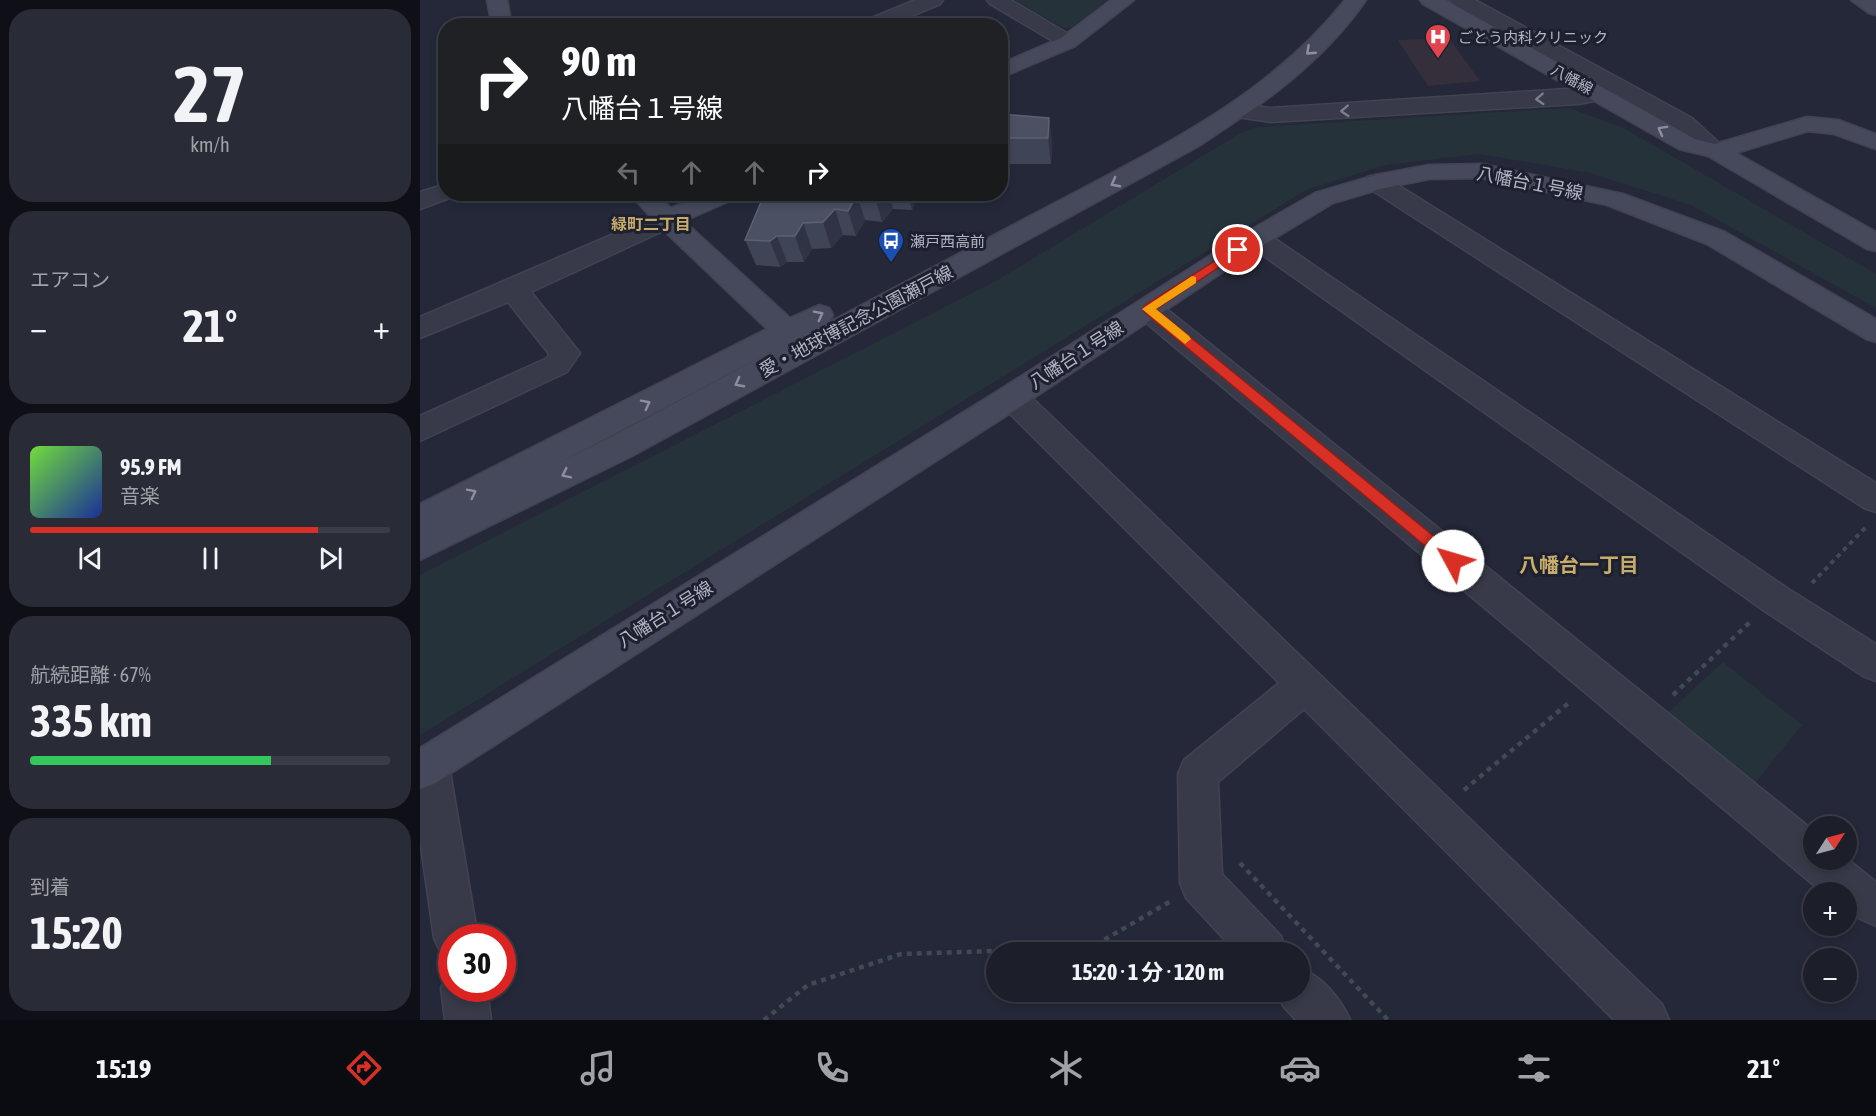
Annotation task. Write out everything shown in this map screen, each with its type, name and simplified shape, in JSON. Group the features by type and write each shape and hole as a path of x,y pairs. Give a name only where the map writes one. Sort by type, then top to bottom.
{"street":[{"path":"497,0 500,18"},
{"path":"888,18 933,0"},
{"path":"997,0 1068,42"},
{"path":"1008,68 1068,42 1124,0"},
{"path":"1347,3 1376,0"},
{"name":"八幡線","path":"1430,0 1687,144 1716,151"},
{"name":"八幡線","path":"1460,0 1684,123 1716,151 1876,243"},
{"path":"1861,0 1876,9"},
{"name":"愛・地球博記念公園瀬戸線","path":"420,520 796,340 1142,169 1238,111 1288,71 1331,31 1347,3"},
{"name":"愛・地球博記念公園瀬戸線","path":"420,546 621,447 796,340 1152,143 1222,99 1347,3"},
{"path":"1238,111 1271,115 1598,94"},
{"path":"1716,151 1807,124 1838,127 1876,142"},
{"name":"八幡台１号線","path":"424,767 1012,397 1256,238 1323,198 1376,182 1429,172 1482,171 1614,199 1716,238 1876,332"},
{"path":"1376,182 1872,512"},
{"path":"420,201 438,194"},
{"path":"649,201 796,340"},
{"path":"420,328 709,201"},
{"path":"1256,238 1781,604 1876,664"},
{"path":"420,429 557,365 565,353 513,289"},
{"path":"1148,309 1803,849"},
{"path":"1012,397 1646,1020"},
{"path":"1256,942 1201,883 1198,774 1305,685"},
{"path":"424,767 453,924"},
{"path":"1828,870 1862,898 1876,904"},
{"path":"466,1002 468,1020"},
{"path":"1310,1002 1327,1020"}],"path":[{"path":"1646,720 1781,604 1872,512"},
{"path":"1435,813 1597,679"},
{"path":"1238,861 1388,1020"},
{"path":"764,1020 808,985 901,954 1090,948 1201,883"}],"shaded area":[{"path":"1015,0 1108,0 1072,27 1063,28"},
{"name":"ごとう内科クリニック","path":"1449,38 1480,81 1428,86 1398,40"},
{"path":"1568,108 1622,127 1876,274 1876,308 1691,205 1590,173 1480,154 1385,165 1306,190 420,735 420,575 996,281 1239,134 1258,127"},
{"path":"1723,662 1802,725 1750,789 1663,717"}],"building":[{"path":"1008,115 1049,118 1048,138 1008,138"},
{"path":"854,201 848,211 835,209 823,222 803,223 795,236 777,236 770,241 745,240 761,202"}],"slow traffic":[{"path":"1185,339 1148,309 1192,280"}],"place":[{"name":"ごとう内科クリニック","path":"1438,60"},
{"name":"瀬戸西高前","path":"891,264"}],"district":[{"name":"緑町二丁目","path":"651,224"},
{"name":"八幡台一丁目","path":"1579,564"}],"route":[{"path":"1238,250 1148,309 1453,561"}]}
